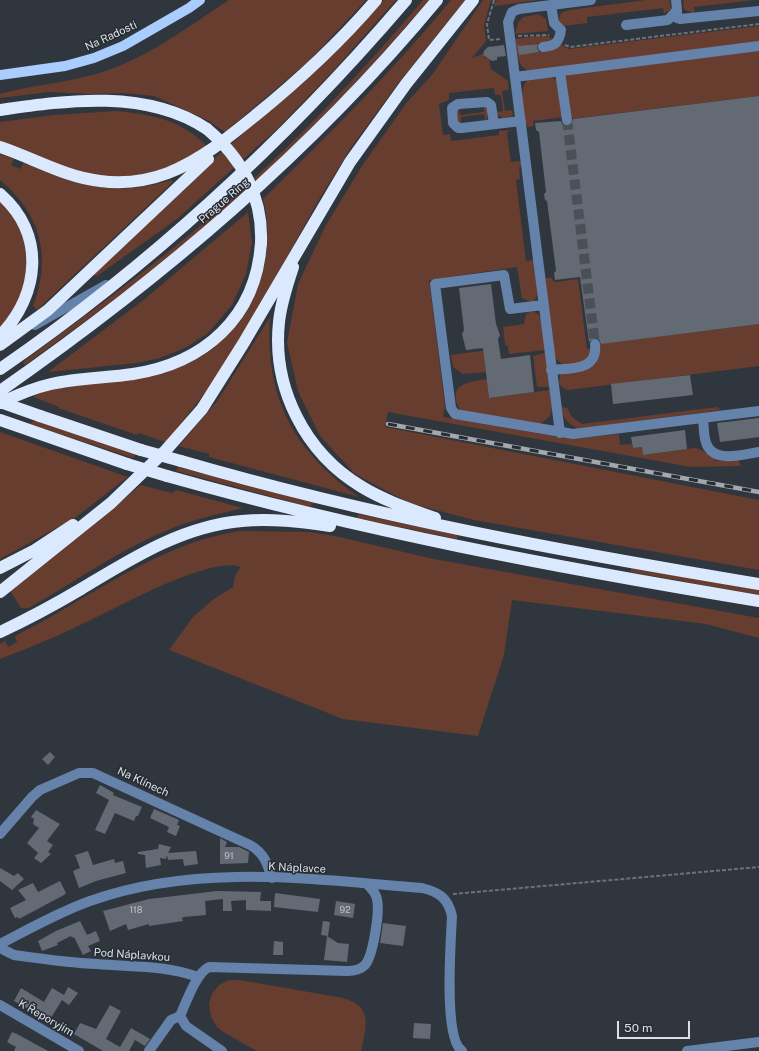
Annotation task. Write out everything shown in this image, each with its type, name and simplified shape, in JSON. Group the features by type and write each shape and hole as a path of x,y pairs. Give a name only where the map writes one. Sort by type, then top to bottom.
{"highway":[{"path":"0,345 15,336 48,310 81,281 239,129 314,65 376,0"},
{"name":"Prague Ring","path":"0,370 131,272 204,207 340,75 406,0"},
{"name":"Prague Ring","path":"0,391 112,310 230,214 342,107 378,69 437,0"},
{"path":"0,592 88,523 171,445 209,398 243,344 336,184 380,119 473,0"},
{"path":"0,110 69,103 128,102 168,109 188,118 207,129 229,149 245,172 258,208 261,243 257,271 244,304 224,332 199,351 180,361 157,368 133,374 50,384 25,391 0,402"},
{"path":"0,147 82,177 99,181 127,182 153,178 187,165 239,129"},
{"path":"0,194 15,210 23,223 28,237 33,262 30,282 24,304 16,317 0,336"},
{"path":"319,213 285,289 279,322 278,347 281,371 287,395 297,418 319,452 342,473 361,487 398,504 479,533"},
{"path":"0,402 141,450 317,498 479,533 660,568 759,584"},
{"path":"0,420 22,429 127,464 270,504 399,534 541,563 759,601"},
{"path":"0,568 59,535 134,480"},
{"path":"0,632 39,613 150,549 178,536 214,525 242,521 282,521 399,534"}],"main road":[{"name":"Na Radosti","path":"0,75 65,66 94,58 123,46 189,8 200,0"}],"street":[{"path":"560,432 508,25 510,15 518,9 591,0"},
{"path":"542,47 553,46 559,41 564,31 554,23 551,5"},
{"path":"676,5 678,18 680,19 759,11"},
{"path":"626,25 668,20 676,5"},
{"path":"515,77 759,46"},
{"path":"560,72 567,120"},
{"path":"494,124 521,121"},
{"path":"15,336 131,272"},
{"path":"543,305 510,309 504,275 435,284 452,411 459,416 573,434 759,411"},
{"path":"551,370 588,365 593,360 595,354 595,344"},
{"path":"703,418 706,443 711,451 725,456 759,452"},
{"path":"541,563 543,545"},
{"name":"Na Klínech","path":"0,834 32,797 40,790 78,773 93,773 250,845 258,850 265,858 272,878"},
{"name":"K Náplavce","path":"0,945 78,905 126,890 194,878 233,876 422,888 435,891 444,897"},
{"path":"149,1051 171,1020 180,1016 198,977 205,969 209,967 347,971 360,969 368,960 378,911 377,899 367,884"},
{"path":"444,897 449,904 452,916 451,1014 455,1042 462,1051"},
{"name":"Pod Náplavkou","path":"0,945 4,950 22,956 97,964 157,967 179,970 198,977"},
{"name":"K Řeporyjím","path":"0,1005 79,1051"},
{"path":"180,1016 186,1026 222,1051"},
{"path":"687,1051 759,1042"}],"path":[{"path":"494,0 487,24 489,40 504,38"},
{"path":"515,37 547,34 570,47 759,24"},
{"path":"444,897 454,894 492,892 759,867"}],"shaded area":[{"path":"229,0 366,0 309,61 225,132 209,121 154,96 122,93 91,94 49,92 0,98 0,94 24,88 72,80 114,68 165,42"},
{"path":"384,0 396,0 334,70 278,128 177,219 97,276 93,275 192,178 318,69"},
{"path":"423,0 429,0 338,101 274,165 207,226 172,255 25,365 23,362 114,294 203,224 270,164 364,67"},
{"path":"451,0 465,0 396,86 350,149 317,203 237,347 219,375 166,442 138,433 137,435 58,408 59,407 33,397 46,389 55,386 129,378 173,369 187,364 212,349 227,334 240,316 255,293 260,280 264,267 267,239 266,212 263,199 383,77 429,27"},
{"path":"483,0 491,0 484,25 486,41 472,58 483,54 485,58 489,58 491,69 508,81 509,90 502,91 505,111 512,110 513,116 503,118 498,115 496,112 503,111 501,95 495,95 494,88 449,93 449,100 439,104 443,135 450,134 451,141 499,135 499,131 514,130 507,132 511,162 521,161 522,166 519,167 520,179 516,180 526,261 534,260 538,289 535,299 531,302 522,298 517,267 429,280 445,406 443,417 571,439 619,434 620,445 632,444 633,448 642,447 643,455 695,448 702,450 717,461 739,459 740,466 691,467 388,412 385,427 759,500 759,570 474,520 409,503 355,474 320,436 298,391 287,343 298,284 326,225 362,166 407,102 432,75"},
{"path":"497,0 539,0 495,6 494,4"},
{"path":"646,0 668,0 670,2 671,9 664,14 663,8 587,17 587,23 564,26 558,21 561,13 569,10"},
{"path":"684,0 754,0 694,7 695,14 685,10 683,6"},
{"path":"539,14 546,19 548,31 515,34 518,23 523,17"},
{"path":"759,26 759,43 529,71 519,62 515,39 547,35 555,41 528,45 529,53 541,52 560,44 569,49"},
{"path":"759,49 759,96 570,119 565,79 568,74"},
{"path":"550,76 558,81 564,117 533,121 534,126 527,127 522,102 525,83 529,79"},
{"path":"484,105 487,106 487,120 485,121 484,114 461,117 461,124 458,123 456,111 459,108 460,115 484,112"},
{"path":"117,111 142,114 176,124 197,137 207,146 170,166 134,176 116,177 78,171 0,141 0,122 54,115"},
{"path":"0,154 14,159 11,165 20,169 24,163 79,183 96,186 131,188 171,180 173,182 37,310 33,306 39,288 42,270 42,254 39,237 25,207 14,193 0,180"},
{"path":"0,199 10,210 25,238 28,269 22,298 0,328"},
{"path":"248,212 252,243 246,274 232,305 208,333 187,347 160,358 137,363 48,372 146,298"},
{"path":"545,278 552,278 553,281 556,282 578,279 587,349 593,348 585,363 563,365 555,358"},
{"path":"532,311 540,317 542,322 545,350 509,354 508,346 505,345 503,327 524,324 526,314"},
{"path":"270,317 270,346 273,373 279,397 288,420 301,441 317,460 336,479 359,497 209,457 209,454 179,446 218,400"},
{"path":"759,324 759,366 568,390 559,384 560,374 586,369 595,364 598,357 598,344"},
{"path":"488,350 484,358 486,372 463,374 453,367 451,355"},
{"path":"545,353 550,387 537,387 533,356"},
{"path":"487,379 489,398 550,390 552,408 550,416 540,424 460,410 456,401 457,390 466,383"},
{"path":"562,407 567,408 572,417 582,424 717,407 721,410 578,429 567,420 563,414"},
{"path":"35,420 136,454 133,458 29,424"},
{"path":"0,432 128,477 76,517 0,559"},
{"path":"178,467 314,503 310,507 176,471"},
{"path":"141,485 172,493 176,490 243,508 190,522 154,536 117,555 29,608 21,608 10,591"},
{"path":"358,514 458,535 457,539 357,518"},
{"path":"239,531 309,532 335,536 434,559 759,618 759,638 706,624 512,600 504,655 478,736 343,719 169,650 193,617 214,599 233,587 235,576 241,567 226,565 207,569 184,577 134,598 57,636 0,659 0,644 5,641 8,647 17,642 15,636 124,574 179,548 209,538"},
{"path":"631,568 759,590 759,595 630,572"},
{"path":"229,980 240,980 343,998 353,1002 360,1006 366,1019 365,1034 361,1051 257,1051 223,1032 217,1027 211,1017 209,1003 212,994 219,985"}],"building":[{"path":"517,43 519,46 538,44 537,48 539,52 519,55"},
{"path":"504,45 506,56 497,57 497,60 492,61 483,55 484,51 488,47"},
{"path":"759,96 759,324 601,344 599,339 595,338 589,342 580,277 555,280 554,273 556,271 547,201 545,200 544,194 546,192 539,132 536,130 535,123 561,121 562,124 568,126 571,125 573,119"},
{"path":"491,284 496,324 500,335 498,339 501,359 530,355 534,392 489,398 483,348 466,350 462,334 464,330 459,288"},
{"path":"690,375 693,395 613,404 611,384"},
{"path":"759,418 759,437 720,442 717,423"},
{"path":"685,430 687,449 643,455 642,447 633,448 631,437"},
{"path":"50,752 55,757 48,765 42,759"},
{"path":"100,785 114,793 113,795 142,807 134,821 115,813 105,834 95,830 109,800 96,793"},
{"path":"154,809 179,820 177,825 180,826 176,836 167,832 169,827 150,818"},
{"path":"36,810 60,824 47,841 53,845 48,852 51,854 41,863 34,858 38,853 27,843 39,828 33,824 34,819 31,817"},
{"path":"220,838 227,842 225,847 239,847 249,852 248,863 220,864"},
{"path":"159,844 171,847 168,853 196,851 198,864 184,866 183,859 168,860 167,855 166,859 160,858 161,865 146,868 145,855 138,854 138,852 158,849"},
{"path":"88,851 93,865 114,859 115,863 123,861 126,873 96,881 79,888 73,871 80,868 75,855"},
{"path":"0,868 14,876 18,873 24,879 12,890 0,881"},
{"path":"60,881 66,893 64,895 19,919 18,917 15,918 10,908 26,900 18,890 33,883 38,892"},
{"path":"217,891 261,892 260,901 271,901 271,911 246,910 246,900 231,901 232,911 223,911 223,899 205,901 206,915 184,917 182,918 183,921 149,926 149,924 128,930 126,924 110,931 103,911 149,899"},
{"path":"275,893 320,899 318,912 274,907"},
{"path":"336,901 355,904 353,918 334,915"},
{"path":"80,921 87,935 96,931 100,941 88,946 91,951 83,955 74,937 72,938 71,936 57,943 58,945 42,951 38,941 56,931"},
{"path":"323,921 330,922 328,936 321,935"},
{"path":"383,923 406,926 403,946 380,943"},
{"path":"327,936 338,943 349,944 347,962 324,960"},
{"path":"274,941 283,942 283,955 273,955"},
{"path":"68,987 78,993 69,1005 62,1000 49,1021 14,1001 21,988 44,1002 52,988 64,995"},
{"path":"110,1005 121,1011 106,1039 120,1047 131,1028 150,1039 145,1046 135,1040 129,1051 103,1051 74,1034 80,1023 96,1029"},
{"path":"414,1023 431,1024 430,1039 413,1038"},
{"path":"12,1032 48,1051 14,1051 16,1047 7,1042"}],"tunnel":[{"path":"567,120 595,344"}],"railway":[{"path":"388,424 759,492"}]}
